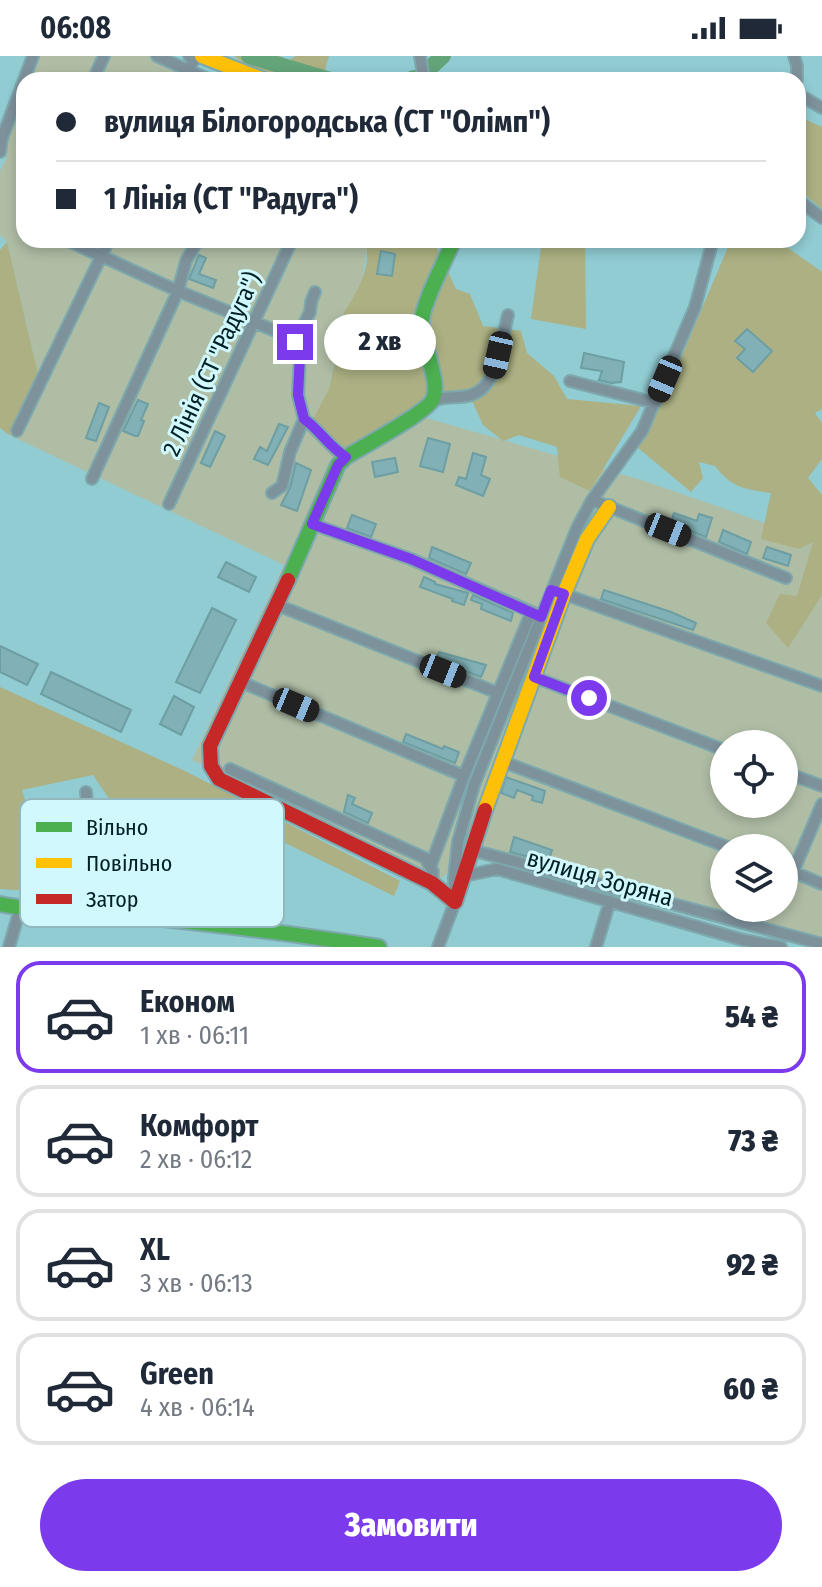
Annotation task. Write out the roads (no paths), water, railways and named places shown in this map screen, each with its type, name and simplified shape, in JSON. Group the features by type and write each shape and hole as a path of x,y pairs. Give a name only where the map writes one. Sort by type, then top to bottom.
{"street":[{"path":"157,56 181,72"},
{"path":"187,72 194,60 189,56"},
{"path":"202,56 243,72"},
{"path":"0,152 16,101"},
{"path":"83,248 295,342 300,354 298,395 304,419 290,452 282,486 272,493"},
{"path":"17,431 106,248"},
{"path":"92,479 178,291 186,261 193,248"},
{"name":"2 Лінія (СТ \"Радуга\")","path":"169,504 288,248"},
{"path":"433,401 435,387 423,341 422,317 451,248"},
{"path":"459,876 472,850 501,761 534,677 577,528 592,500 642,431 695,307 711,248"},
{"path":"295,342 310,312 315,292"},
{"path":"256,799 223,783 214,775 209,761 210,746 277,605 338,465 433,401 444,396 473,394 487,387 508,315"},
{"path":"570,381 655,403"},
{"path":"304,419 346,457"},
{"path":"592,500 786,578"},
{"path":"432,883 431,865 498,693 536,615 558,592 587,539 609,507"},
{"path":"312,524 411,559 536,615"},
{"path":"558,592 822,686"},
{"path":"277,605 498,693"},
{"path":"438,947 455,902 459,876 458,842 474,785 536,615"},
{"path":"534,677 710,745"},
{"path":"241,682 464,776"},
{"path":"501,761 710,840"},
{"path":"230,769 425,858 431,865"},
{"path":"798,777 822,786"},
{"path":"86,792 87,799"},
{"path":"798,851 822,804"},
{"path":"284,812 432,883 455,902"},
{"path":"472,850 820,940"},
{"name":"вулиця Зоряна","path":"459,876 497,869 743,940 781,947"},
{"path":"798,874 822,884"},
{"path":"596,947 610,901"},
{"path":"0,904 20,909 9,947"},
{"path":"238,927 313,935 379,947"},
{"path":"443,932 449,947"}],"waterway":[{"path":"249,56 303,72"},
{"path":"429,69 443,56"}]}
